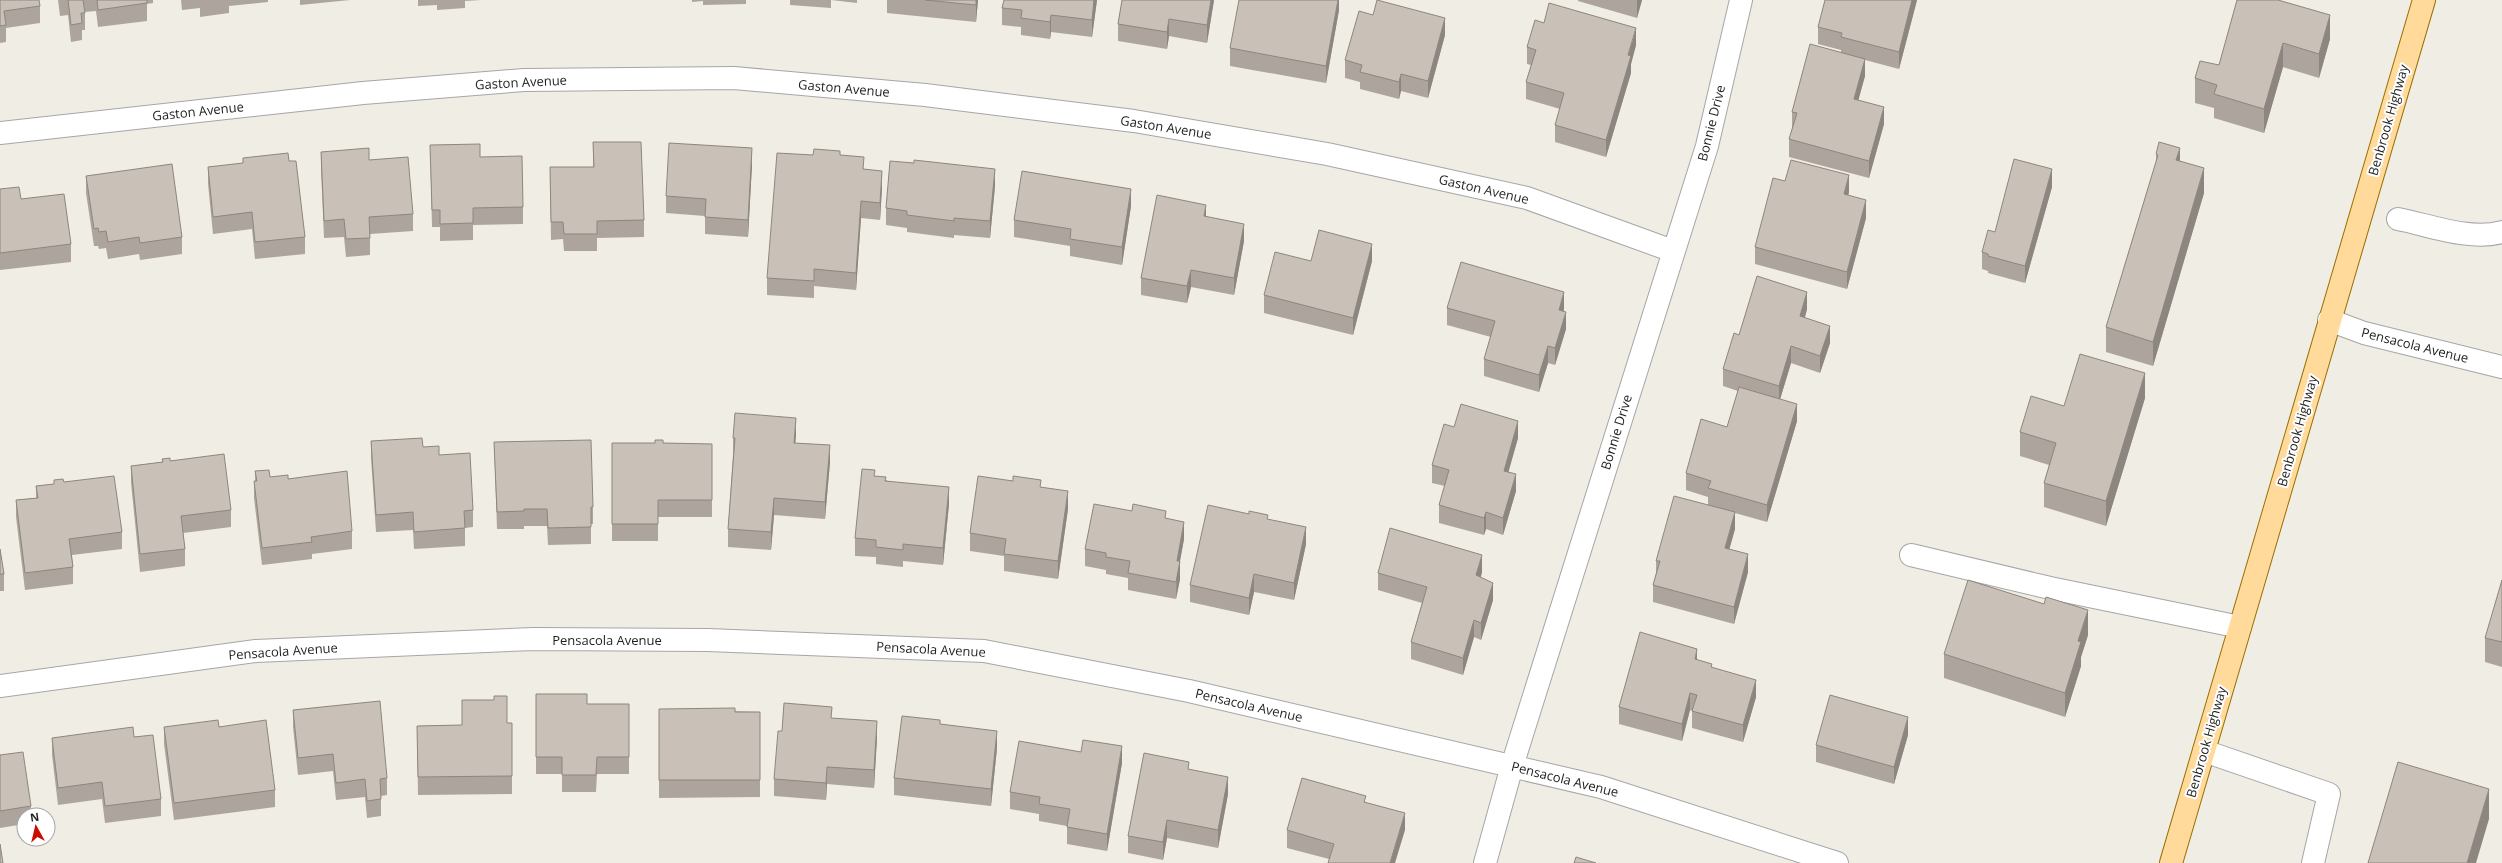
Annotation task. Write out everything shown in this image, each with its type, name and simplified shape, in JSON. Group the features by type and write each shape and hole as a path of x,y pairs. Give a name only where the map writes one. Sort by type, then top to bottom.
{"main road":[{"name":"Benbrook Highway","path":"2171,863 2424,0"}],"street":[{"name":"Bonnie Drive","path":"1485,863 1512,766 1707,146 1742,0"},
{"name":"Gaston Avenue","path":"0,133 363,93 524,80 734,78 925,95 1134,121 1327,154 1527,198 1673,251"},
{"path":"2398,219 2484,235 2502,232"},
{"name":"Pensacola Avenue","path":"2329,320 2364,333 2502,367"},
{"path":"1911,555 2050,588 2240,627"},
{"name":"Pensacola Avenue","path":"0,686 256,651 533,639 708,640 984,651 1189,691 1601,787 1838,863"},
{"path":"2204,751 2329,794 2313,863"}],"building":[{"path":"0,0 39,0 40,6 4,11 6,25 0,26"},
{"path":"68,0 83,0 85,13 81,13 82,23 71,25"},
{"path":"97,0 147,0 147,3 98,10"},
{"path":"925,0 976,0 976,5"},
{"path":"1004,0 1094,0 1092,20 1051,15 1050,22 1021,18 1022,10 1002,8"},
{"path":"1122,0 1211,0 1207,25 1169,19 1167,32 1118,24"},
{"path":"1239,0 1338,0 1326,66 1230,48"},
{"path":"1377,0 1445,18 1428,81 1401,74 1399,82 1360,72 1362,65 1345,60 1359,11 1373,15"},
{"path":"1825,0 1912,0 1899,52 1841,37 1842,33 1818,27"},
{"path":"2237,0 2278,0 2330,15 2319,54 2283,43 2264,109 2214,94 2217,85 2195,78 2200,61 2219,65"},
{"path":"1549,3 1636,28 1628,55 1631,56 1606,140 1555,125 1564,93 1526,82 1536,50 1527,47 1535,20 1544,23"},
{"path":"1810,44 1865,59 1854,99 1884,107 1869,161 1789,139 1797,113 1792,112"},
{"path":"593,142 641,142 644,220 597,221 597,234 564,234 563,222 551,222 550,167 594,167"},
{"path":"2159,142 2180,148 2176,160 2204,168 2153,342 2106,327 2158,155 2156,154"},
{"path":"669,143 752,148 748,220 705,217 706,199 666,196"},
{"path":"480,144 480,157 522,156 523,207 473,208 473,223 440,224 440,210 432,210 430,145"},
{"path":"369,148 369,160 408,157 413,214 369,217 370,238 346,239 344,219 324,221 321,152"},
{"path":"814,149 840,151 840,155 864,157 863,169 882,171 880,203 861,201 856,273 814,269 814,281 767,278 777,153 813,155"},
{"path":"288,153 289,161 296,161 305,237 255,242 252,212 213,217 208,167 243,163 243,158"},
{"path":"2014,159 2052,169 2025,266 1988,256 1988,254 1982,252 1988,230 1995,232"},
{"path":"914,160 995,169 990,221 954,218 954,221 907,215 907,211 886,208 890,161 914,163"},
{"path":"1791,160 1849,175 1844,194 1866,200 1847,272 1755,247 1773,178 1785,181"},
{"path":"172,164 182,237 140,243 139,237 108,242 106,231 99,232 98,228 94,229 86,176"},
{"path":"1022,171 1131,189 1122,247 1070,239 1071,229 1014,220"},
{"path":"19,187 21,199 64,194 71,244 0,253 0,189"},
{"path":"1157,195 1206,205 1204,216 1244,224 1234,278 1191,270 1187,286 1141,278"},
{"path":"1319,230 1372,244 1353,318 1264,295 1275,252 1311,261"},
{"path":"1461,262 1564,292 1559,310 1566,312 1555,348 1548,346 1539,375 1484,359 1495,321 1447,308"},
{"path":"1757,276 1807,292 1800,316 1830,326 1820,356 1791,346 1779,386 1723,369 1734,333 1739,335"},
{"path":"2080,354 2145,373 2106,501 2044,483 2056,443 2020,432 2031,396 2064,406"},
{"path":"1739,387 1797,404 1767,505 1708,488 1711,481 1686,473 1701,419 1727,427"},
{"path":"1461,404 1518,421 1504,471 1516,474 1503,518 1486,512 1484,518 1439,505 1449,470 1432,465 1444,424 1454,427"},
{"path":"735,413 796,418 794,443 830,445 825,502 774,498 771,532 728,529 735,438 733,438"},
{"path":"422,438 423,447 439,446 439,455 470,453 473,510 464,511 465,528 414,532 413,512 376,515 371,441"},
{"path":"591,440 593,507 591,507 591,527 548,528 547,509 524,509 524,511 497,512 494,442"},
{"path":"655,440 663,440 663,443 712,444 712,500 658,500 658,524 612,524 612,443 655,443"},
{"path":"224,454 231,510 181,516 185,549 140,554 131,466 163,462 162,459 170,458 170,461"},
{"path":"862,469 875,470 874,476 886,477 885,481 949,487 943,548 903,544 903,550 876,547 876,540 855,538"},
{"path":"269,470 270,477 288,475 288,479 347,471 352,531 311,537 312,542 262,548 254,481 257,481 255,471"},
{"path":"114,476 122,532 69,539 73,567 25,573 16,500 38,498 36,486 54,484 54,480 63,479 64,482"},
{"path":"978,476 1013,481 1013,476 1041,480 1040,487 1068,491 1058,561 1004,554 1006,539 970,533"},
{"path":"1674,496 1735,512 1725,548 1748,554 1734,607 1653,585 1660,561 1656,561"},
{"path":"1094,504 1132,511 1133,504 1166,511 1165,518 1184,522 1177,561 1180,561 1176,582 1128,573 1130,561 1106,557 1106,553 1085,549"},
{"path":"1208,505 1249,514 1249,511 1268,515 1267,519 1306,527 1294,583 1254,574 1249,598 1190,585"},
{"path":"1390,528 1482,555 1476,575 1493,583 1481,623 1474,620 1463,658 1411,642 1427,587 1378,573"},
{"path":"0,549 4,574 0,574"},
{"path":"1968,580 2044,604 2046,597 2088,610 2078,641 2081,642 2065,693 1944,654"},
{"path":"2502,580 2502,642 2485,638"},
{"path":"1640,632 1697,649 1695,659 1712,664 1711,667 1756,680 1743,725 1692,711 1697,695 1690,693 1682,724 1619,707"},
{"path":"536,694 587,694 587,704 629,704 629,757 597,757 596,775 562,775 562,757 536,757"},
{"path":"1830,695 1908,717 1894,767 1816,745"},
{"path":"494,696 507,696 507,723 512,723 512,776 418,777 417,726 462,725 462,700 494,700"},
{"path":"380,701 387,778 380,779 381,799 367,801 365,779 336,783 333,754 298,758 293,710"},
{"path":"784,703 832,707 831,718 877,721 874,770 827,767 826,783 774,779 778,731 782,731"},
{"path":"735,708 735,712 760,712 760,780 659,780 659,709"},
{"path":"902,716 940,720 940,724 997,731 991,789 894,778"},
{"path":"218,720 219,727 266,720 275,790 174,803 164,727"},
{"path":"133,727 134,737 153,735 161,799 105,806 102,782 58,788 52,738"},
{"path":"1083,740 1122,746 1107,834 1067,827 1070,809 1039,804 1040,797 1010,792 1019,741 1081,752"},
{"path":"23,752 31,806 16,807 16,808 0,811 0,755"},
{"path":"1144,753 1189,762 1188,769 1228,777 1218,830 1167,820 1163,842 1128,836"},
{"path":"2398,762 2489,789 2467,863 2368,863"},
{"path":"1302,778 1366,796 1364,802 1405,813 1390,863 1328,863 1334,844 1287,830"},
{"path":"0,844 3,863 0,863"},
{"path":"1576,857 1596,863 1574,863"}]}
